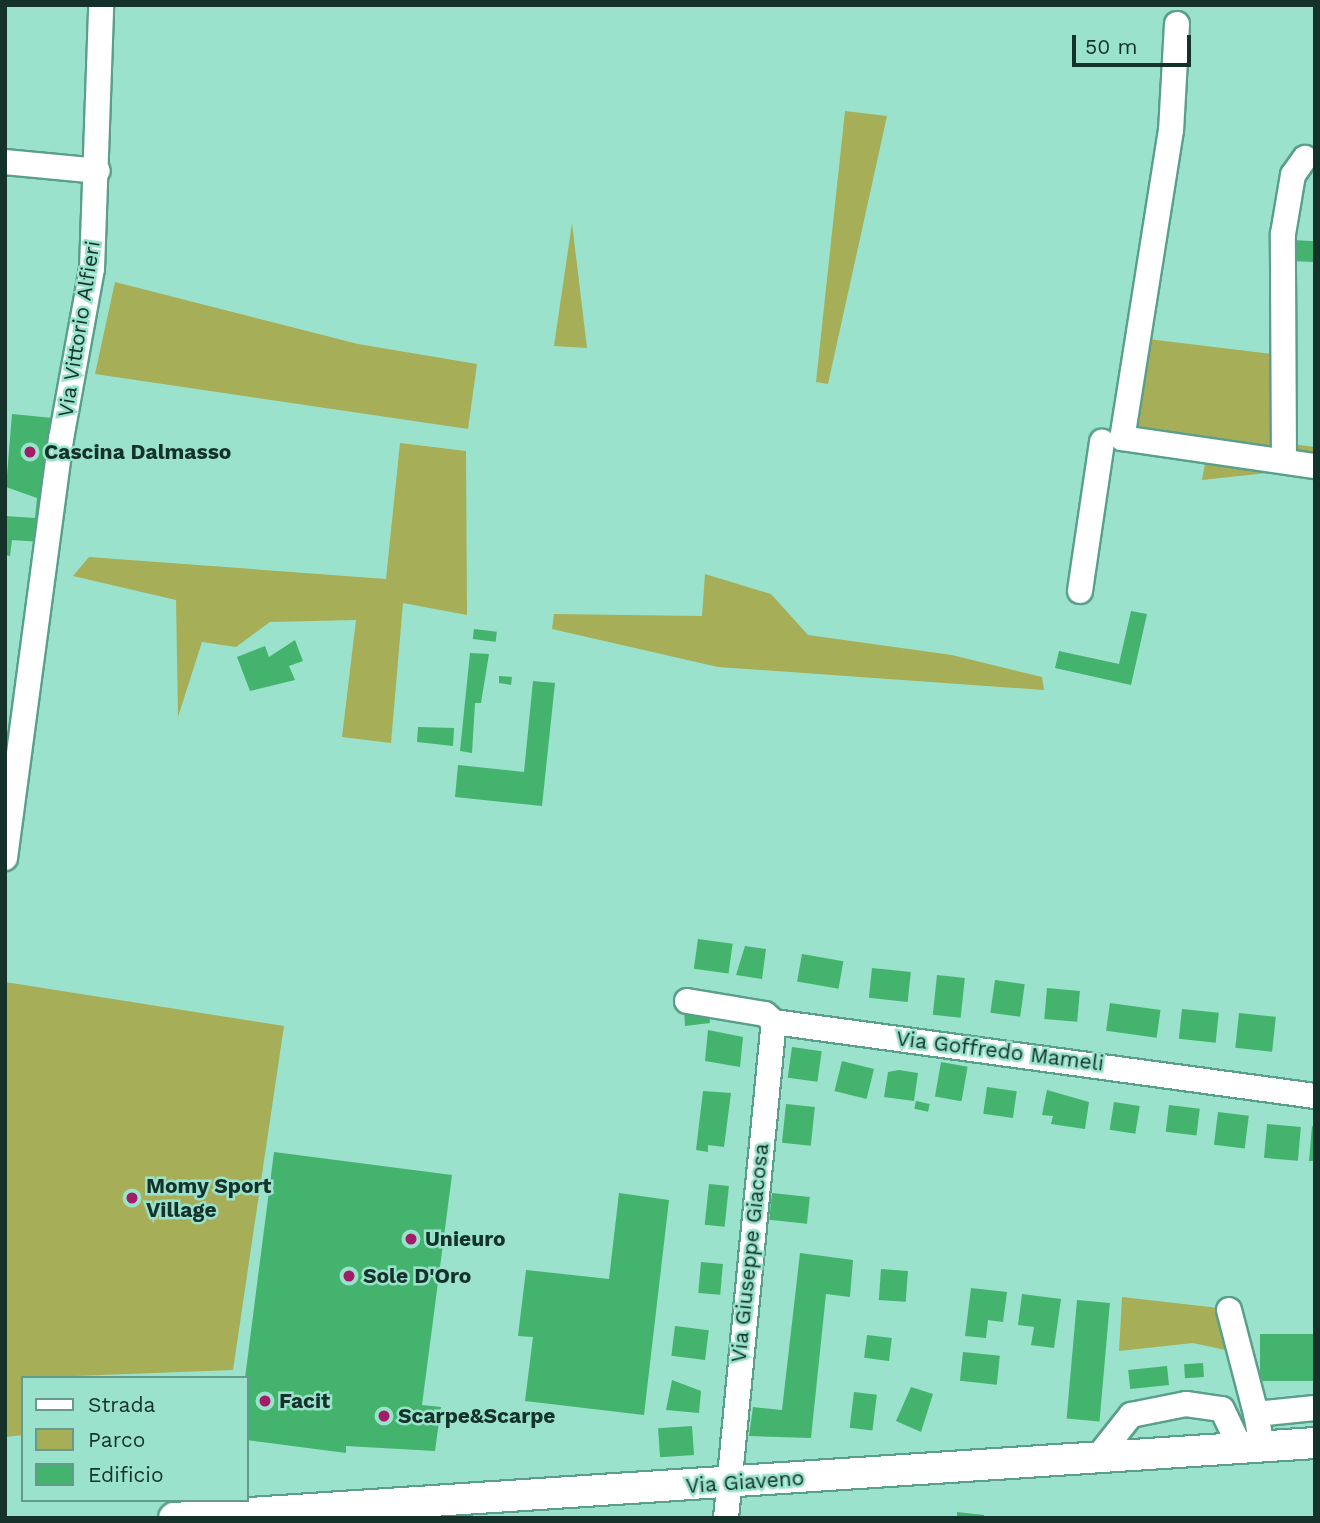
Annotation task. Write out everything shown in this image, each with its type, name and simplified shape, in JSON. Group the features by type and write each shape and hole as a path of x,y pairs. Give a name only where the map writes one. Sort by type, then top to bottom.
{"main road":[{"name":"Via Giaveno","path":"174,1518 318,1513 1315,1443"}],"street":[{"name":"Via Vittorio Alfieri","path":"5,858 14,720 66,406 92,270 98,171 101,5"},
{"path":"1177,24 1171,130 1122,438 1315,466"},
{"path":"1284,460 1283,234 1293,175 1305,158"},
{"path":"5,162 98,171"},
{"path":"1080,591 1102,442"},
{"name":"Via Goffredo Mameli","path":"687,1001 765,1014 774,1022 1315,1096"},
{"name":"Via Giuseppe Giacosa","path":"726,1518 774,1022"},
{"path":"1228,1310 1256,1414 1252,1448"},
{"path":"1097,1458 1131,1415 1186,1404 1222,1409 1252,1448"},
{"path":"1256,1414 1315,1408"}],"green space":[{"path":"845,111 887,116 828,384 816,382"},
{"path":"572,223 587,348 554,346"},
{"path":"1293,269 1297,346 1280,364 1283,443 1315,447 1315,468 1202,480 1206,458 1138,434 1131,424 1148,339 1272,354"},
{"path":"115,282 358,344 477,364 468,429 95,374"},
{"path":"400,443 466,451 467,615 403,603 391,743 342,737 356,620 270,622 236,647 202,642 178,717 176,600 73,576 89,557 386,579"},
{"path":"705,574 771,594 808,635 952,655 1042,677 1044,690 718,667 552,629 554,614 702,616"},
{"name":"Momy Sport Village","path":"5,982 284,1026 233,1370 21,1376 21,1435 5,1437"},
{"path":"1122,1297 1219,1308 1230,1351 1193,1343 1119,1351"}],"building":[{"path":"1293,240 1315,241 1314,262 1292,261"},
{"name":"Cascina Dalmasso","path":"12,414 53,418 42,542 12,540 10,556 5,555 5,516 35,518 37,498 6,487"},
{"path":"1131,611 1147,614 1131,685 1055,668 1059,651 1119,664"},
{"path":"474,629 497,632 496,642 473,639"},
{"path":"295,640 303,661 289,666 295,680 250,691 237,657 265,646 269,657"},
{"path":"470,653 489,654 481,703 475,703 472,753 460,751"},
{"path":"499,676 512,677 511,685 499,683"},
{"path":"533,681 555,683 542,806 455,797 458,765 524,772"},
{"path":"418,727 454,728 453,746 417,742"},
{"path":"698,939 733,944 728,974 694,969"},
{"path":"745,946 766,949 762,979 736,975"},
{"path":"802,954 843,961 838,989 797,982"},
{"path":"872,968 911,972 908,1002 869,998"},
{"path":"937,975 965,978 961,1018 933,1015"},
{"path":"995,980 1025,984 1020,1017 990,1013"},
{"path":"1047,988 1080,991 1077,1022 1044,1019"},
{"path":"1110,1003 1161,1010 1157,1038 1106,1031"},
{"path":"684,1008 709,1012 710,1023 685,1026"},
{"path":"1182,1009 1219,1013 1216,1043 1179,1039"},
{"path":"1239,1013 1276,1017 1272,1052 1235,1048"},
{"path":"708,1030 743,1037 740,1067 705,1061"},
{"path":"792,1047 822,1051 817,1082 788,1078"},
{"path":"842,1061 874,1069 867,1099 835,1091"},
{"path":"941,1062 968,1067 962,1101 935,1096"},
{"path":"899,1070 918,1073 914,1101 884,1097 888,1072"},
{"path":"987,1087 1017,1091 1013,1118 983,1114"},
{"path":"1047,1090 1089,1102 1085,1129 1051,1124 1053,1116 1042,1115"},
{"path":"703,1091 731,1093 724,1147 708,1145 708,1152 696,1150"},
{"path":"916,1101 930,1104 928,1112 914,1109"},
{"path":"1114,1102 1140,1106 1135,1134 1110,1130"},
{"path":"786,1104 815,1107 811,1146 782,1143"},
{"path":"1169,1105 1200,1109 1196,1136 1166,1132"},
{"path":"1218,1112 1249,1116 1245,1149 1214,1145"},
{"path":"1267,1124 1301,1127 1298,1161 1264,1158"},
{"path":"1312,1126 1315,1127 1315,1161 1309,1161"},
{"name":"Sole D'Oro","path":"274,1152 452,1175 422,1405 441,1407 435,1451 346,1446 346,1453 248,1440 248,1376 245,1376"},
{"path":"709,1184 729,1186 725,1227 705,1225"},
{"path":"619,1193 669,1200 644,1415 525,1401 533,1337 518,1336 526,1270 609,1279"},
{"path":"772,1193 810,1197 807,1224 769,1220"},
{"path":"800,1253 853,1260 850,1297 826,1294 811,1438 749,1436 753,1407 782,1410"},
{"path":"701,1262 723,1264 720,1295 698,1293"},
{"path":"881,1269 908,1271 906,1302 879,1300"},
{"path":"971,1288 1007,1292 1003,1322 988,1320 986,1338 965,1336"},
{"path":"1022,1294 1061,1299 1054,1348 1031,1345 1034,1327 1018,1325"},
{"path":"1077,1300 1110,1303 1100,1421 1067,1419"},
{"path":"675,1326 709,1330 705,1360 671,1356"},
{"path":"1260,1334 1315,1334 1315,1381 1260,1381"},
{"path":"867,1335 892,1338 889,1361 864,1358"},
{"path":"963,1352 1000,1356 997,1385 960,1381"},
{"path":"1203,1363 1204,1377 1185,1378 1184,1364"},
{"path":"1167,1366 1169,1385 1130,1389 1128,1370"},
{"path":"672,1380 701,1391 699,1413 666,1410"},
{"path":"911,1387 933,1394 921,1432 896,1421"},
{"path":"854,1392 877,1395 872,1431 850,1428"},
{"path":"692,1426 694,1455 660,1457 658,1428"},
{"path":"957,1512 984,1515 984,1518 957,1518"}],"place":[{"name":"Cascina Dalmasso","path":"30,452"},
{"name":"Momy Sport Village","path":"132,1198"},
{"name":"Unieuro","path":"411,1239"},
{"name":"Sole D'Oro","path":"349,1276"},
{"name":"Facit","path":"265,1401"},
{"name":"Scarpe&Scarpe","path":"384,1416"}]}
